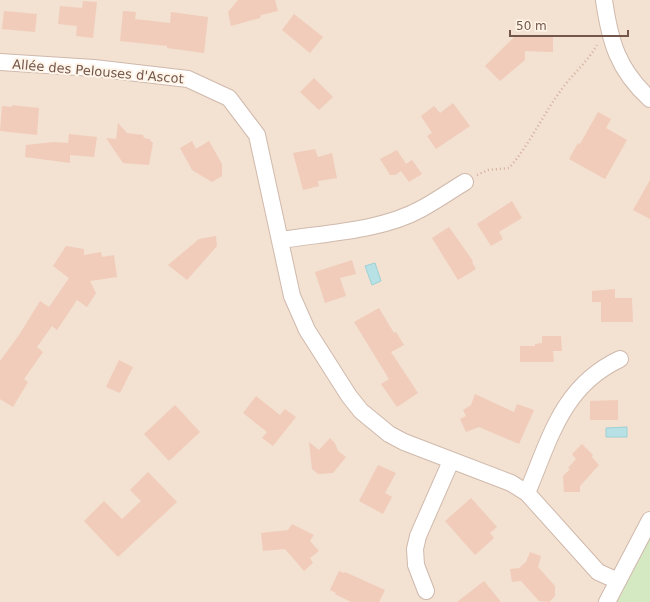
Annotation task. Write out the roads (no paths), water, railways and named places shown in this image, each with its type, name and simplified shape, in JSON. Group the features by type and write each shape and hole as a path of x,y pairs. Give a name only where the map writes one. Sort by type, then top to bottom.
{"street":[{"path":"604,0 608,26 618,60 633,83 650,99"},
{"name":"Allée des Pelouses d'Ascot","path":"0,62 94,68 188,79 229,98 257,135 281,240 287,275 298,312 307,330 349,396 361,412 389,434 451,461 511,483 527,493 598,572 618,581"},
{"path":"281,240 376,225 398,219 420,210 464,182"},
{"path":"527,493 556,425 573,394 602,367 620,359"},
{"path":"426,591 416,565 415,549 418,536 451,461"},
{"path":"607,602 650,520"}],"water":[{"path":"375,263 381,281 372,285 365,266"},
{"path":"627,427 627,437 606,437 606,428"}]}
